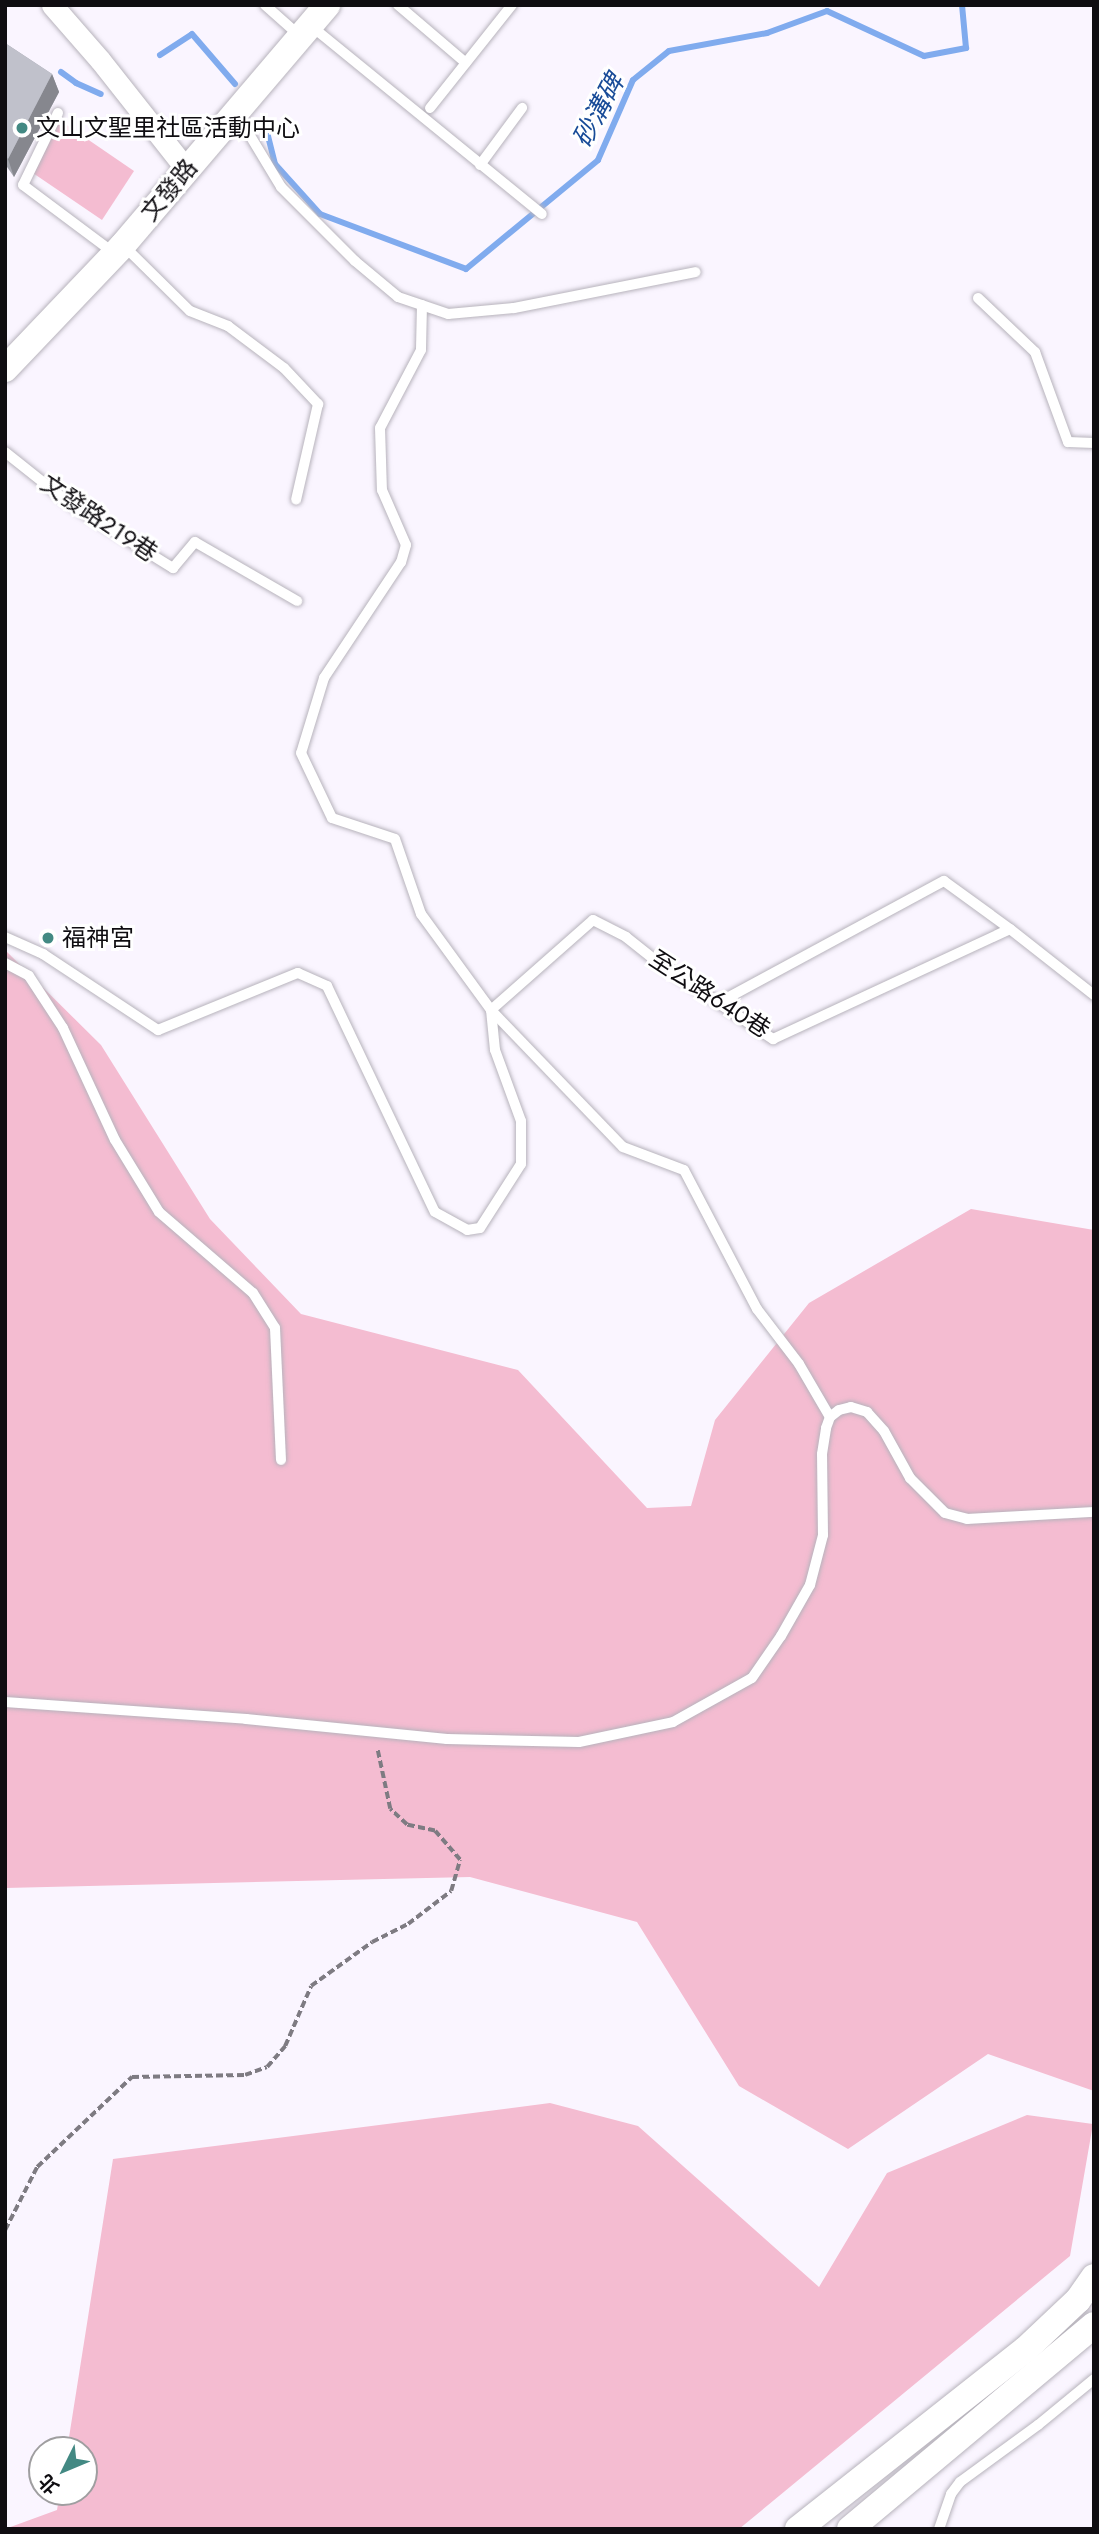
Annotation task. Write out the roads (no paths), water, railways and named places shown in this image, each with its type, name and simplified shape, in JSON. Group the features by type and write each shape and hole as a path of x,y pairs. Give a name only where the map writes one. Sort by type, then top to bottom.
{"street":[{"path":"59,7 187,170"},
{"name":"文發路","path":"5,369 119,250 313,22"},
{"path":"797,2529 1026,2349 1078,2300 1094,2277"},
{"path":"850,2529 1094,2325"}],"lane":[{"path":"265,5 313,22 480,165 542,214"},
{"path":"398,5 466,63"},
{"path":"430,108 512,5"},
{"path":"480,165 522,107"},
{"path":"236,112 281,187 355,261 398,297 448,314 514,308 695,272"},
{"path":"58,113 23,185 119,250 190,311 228,326 285,368 318,404 296,500"},
{"path":"978,298 1035,352 1068,442 1094,443"},
{"path":"422,305 421,349 380,428 382,490 406,545 401,562 324,678 301,753 331,818 395,839 421,914 491,1010 623,1147 684,1170 757,1309 799,1364 830,1417"},
{"name":"文發路219巷","path":"5,452 73,506 173,568 195,542 297,601"},
{"path":"718,1003 944,881 1094,995"},
{"name":"至公路640巷","path":"491,1010 593,920 626,937 660,964 773,1039 1010,929"},
{"path":"5,937 43,954 158,1030 298,973 327,986 435,1212 467,1230 480,1228 521,1164 521,1121 495,1050 491,1010"},
{"path":"5,963 29,976 63,1028 114,1140 159,1212 253,1293 275,1328 281,1460"},
{"path":"5,1702 246,1719 447,1739 579,1742 673,1722 752,1678 810,1585 823,1535 822,1454 830,1417 839,1410 851,1407 867,1412 884,1431 910,1478 946,1513 967,1519 1094,1512"},
{"path":"939,2529 951,2494 960,2482 1029,2433 1094,2379"}],"waterway":[{"name":"砂溝碑","path":"263,116 275,164 320,214 466,269 598,160 633,80 669,51 767,33 827,11 924,56 966,48 962,5"},
{"name":"砂溝碑","path":"160,55 192,34 235,84"},
{"name":"砂溝碑","path":"61,72 76,83 101,94"}],"place":[{"name":"文山文聖里社區活動中心","path":"22,128"},
{"name":"福神宮","path":"48,938"}]}
